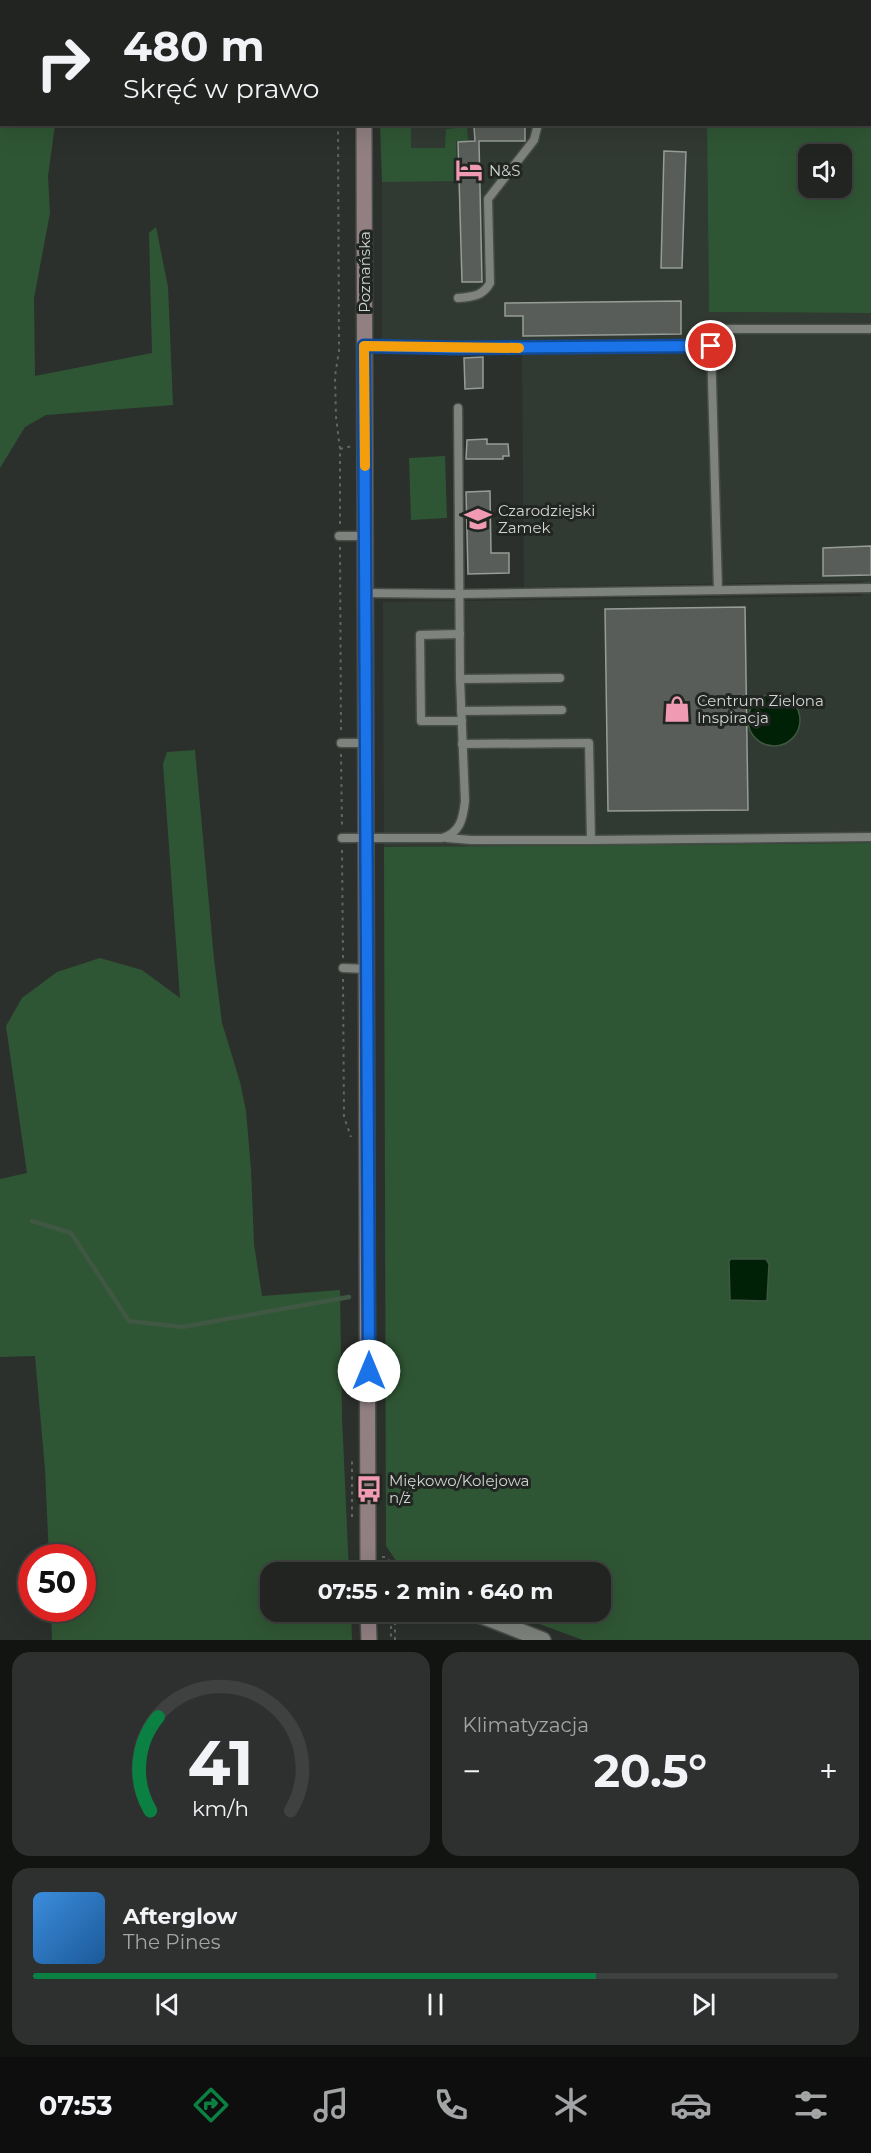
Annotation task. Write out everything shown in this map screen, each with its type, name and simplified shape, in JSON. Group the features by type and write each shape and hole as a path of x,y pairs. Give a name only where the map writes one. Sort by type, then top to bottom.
{"main road":[{"name":"Poznańska","path":"364,126 368,1562"},
{"path":"368,1622 369,1640"}],"street":[{"path":"497,1622 543,1640"}],"lane":[{"path":"459,298 478,295 486,290 490,283 488,199 534,140 538,126"},
{"path":"718,590 712,335 718,329 871,329"},
{"path":"364,346 456,348 711,346"},
{"path":"442,837 451,835 457,830 464,812 460,679 458,408"},
{"path":"339,536 365,536"},
{"path":"365,593 459,594 871,588"},
{"path":"460,634 420,635 421,722 462,721"},
{"path":"460,679 560,678"},
{"path":"461,711 562,710"},
{"path":"341,743 366,743"},
{"path":"462,744 589,743 591,840"},
{"path":"342,838 442,837 471,840 591,840 871,837"},
{"path":"343,968 367,969"}],"path":[{"path":"428,127 442,126"},
{"path":"376,1556 386,1557 390,1562"},
{"path":"392,1622 393,1640"},
{"path":"393,1640 394,1622"}],"shaded area":[{"path":"0,126 55,126 48,176 50,213 34,298 35,376 152,353 149,233 156,227 168,287 173,405 46,415 25,427 0,468"},
{"path":"380,126 411,126 411,148 445,148 446,129 467,127 468,141 456,141 457,181 382,182"},
{"path":"382,126 707,126 709,312 871,313 871,843 384,847 383,602 862,596 863,581 524,587 522,352 382,353"},
{"path":"707,126 871,126 871,313 709,312"},
{"path":"445,456 447,518 411,520 409,458"},
{"path":"774,694 784,696 792,702 798,710 800,720 798,730 792,738 784,744 774,746 764,744 756,738 750,730 748,720 750,710 756,702 764,696"},
{"path":"195,750 222,1023 240,1082 246,1111 254,1244 262,1296 340,1290 342,1417 349,1562 260,1562 260,1622 351,1622 352,1640 52,1640 51,1622 96,1622 96,1544 48,1544 45,1469 35,1356 0,1357 0,1179 27,1173 6,1026 22,998 57,972 100,958 142,970 180,998 163,764 167,752"},
{"path":"871,843 871,1640 583,1640 534,1622 611,1622 611,1562 397,1562 386,1546 384,847"},
{"path":"731,1259 766,1259 769,1264 767,1301 730,1300 729,1261"}],"building":[{"path":"525,126 525,141 479,141 482,282 462,282 458,142 475,141 474,127"},
{"path":"664,151 686,152 682,268 661,268"},
{"path":"681,301 681,334 523,336 523,316 505,316 505,303"},
{"path":"483,357 483,388 465,389 464,358"},
{"path":"487,439 487,444 508,444 509,456 503,456 503,459 466,459 467,440"},
{"path":"490,491 491,553 509,553 509,573 468,574 466,492"},
{"path":"871,546 871,575 823,576 823,548"},
{"name":"Centrum Zielona Inspiracja","path":"745,607 748,810 608,811 605,609"}],"waterway":[{"path":"32,1221 71,1233 129,1321 182,1327 349,1297"}],"slow traffic":[{"path":"365,466 364,346 519,348"}],"place":[{"name":"N&S","path":"469,170"},
{"name":"Czarodziejski Zamek","path":"478,519"},
{"name":"Centrum Zielona Inspiracja","path":"677,709"},
{"name":"Miękowo/Kolejowa n/ż","path":"369,1489"}],"route":[{"path":"369,1371 364,346 456,348 711,346"}]}
